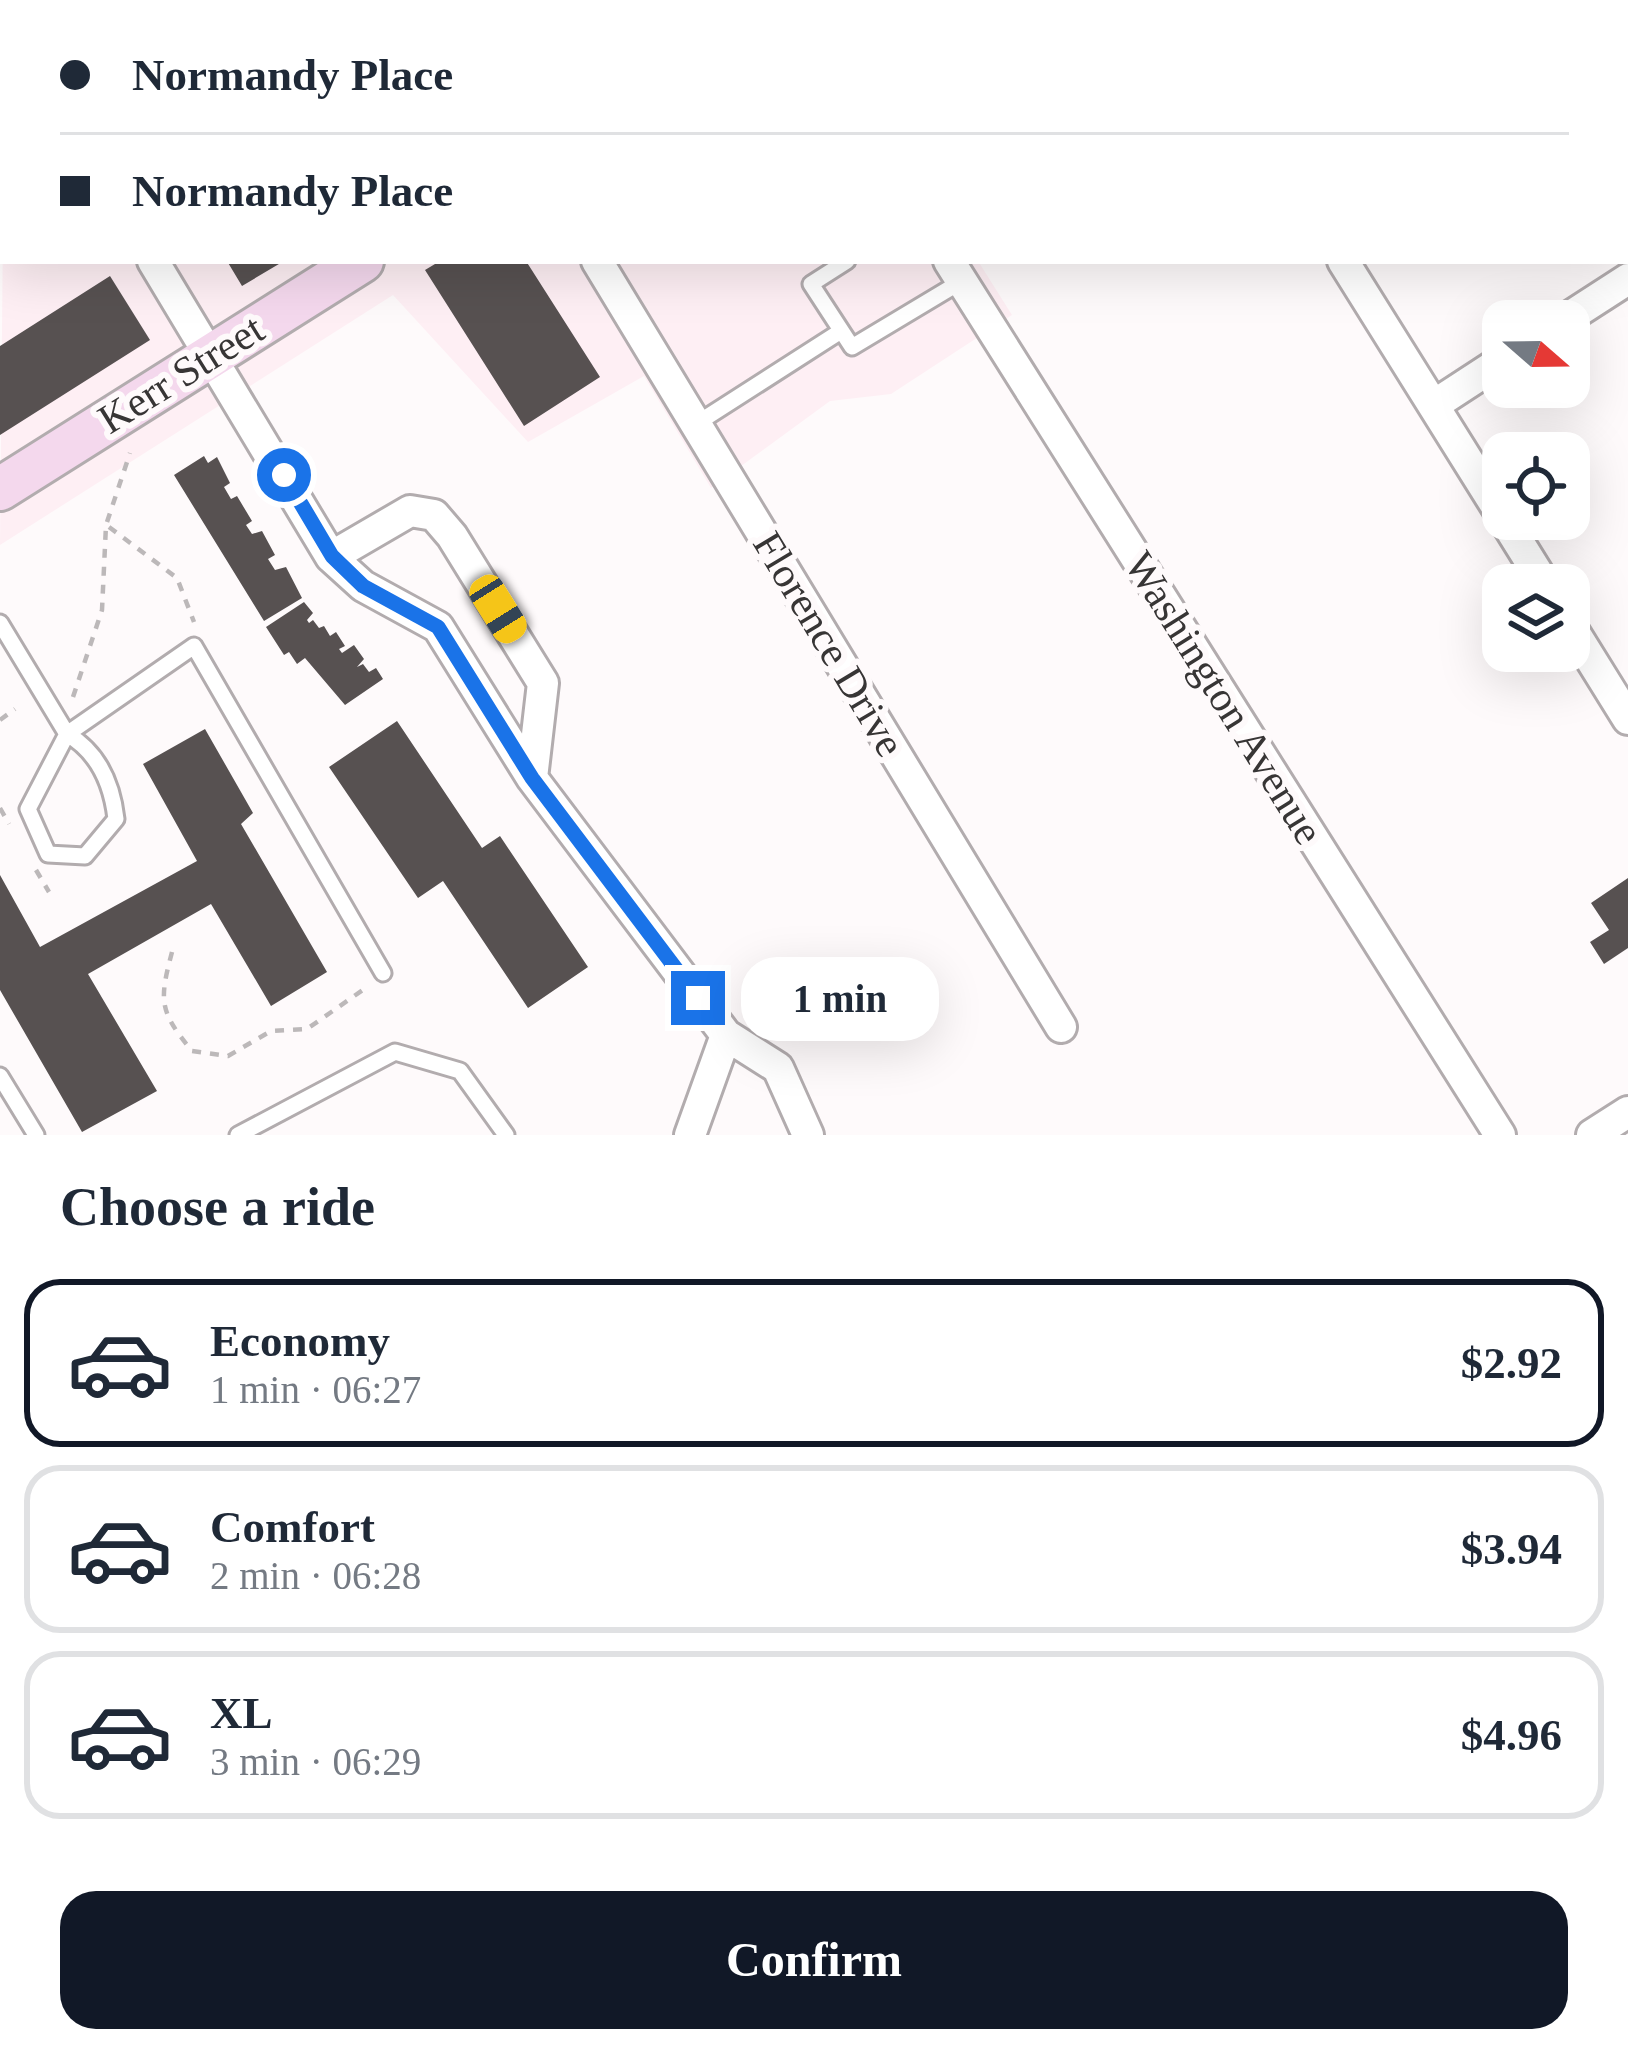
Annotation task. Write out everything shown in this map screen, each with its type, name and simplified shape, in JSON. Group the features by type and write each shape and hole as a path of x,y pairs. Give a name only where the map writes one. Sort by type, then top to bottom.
{"main road":[{"name":"Kerr Street","path":"0,489 357,264"}],"street":[{"path":"155,264 332,556 363,586 438,627 532,778 726,1035 778,1068 808,1135"},
{"name":"Florence Drive","path":"599,264 1061,1027"},
{"path":"1345,264 1482,482"},
{"name":"Washington Avenue","path":"955,271 1500,1135"},
{"path":"1590,304 1628,279"},
{"path":"1434,405 1482,374"},
{"path":"332,556 410,511 434,515 543,683 532,778"},
{"path":"1590,657 1627,716"},
{"path":"690,1135 726,1035"},
{"path":"1592,1135 1628,1112"}],"lane":[{"path":"842,264 811,284 852,347 955,271"},
{"path":"696,424 841,331"},
{"path":"0,623 67,734 88,746 113,792 116,819 86,856 48,854 28,809 67,734 194,646 383,973"},
{"path":"238,1135 395,1052 460,1071 506,1135"},
{"path":"0,1076 36,1135"}],"path":[{"path":"73,697 102,610 106,524 130,453"},
{"path":"106,524 177,578 194,622"},
{"path":"0,720 15,710"},
{"path":"172,952 161,993 167,1021 191,1051 228,1056 271,1030 307,1029 383,973"}],"shaded area":[{"path":"3,264 980,264 1012,315 891,394 830,401 711,488 644,376 528,442 393,295 0,545"}],"building":[{"path":"229,264 279,264 242,286"},
{"path":"435,264 528,264 600,377 524,426 425,270"},
{"path":"110,276 150,340 0,435 0,346"},
{"path":"204,456 208,463 217,457 230,483 224,487 231,499 237,496 252,521 246,525 252,534 262,531 275,555 268,559 275,570 286,567 302,598 264,621 174,475"},
{"path":"304,602 313,613 309,623 313,620 319,628 324,626 330,636 336,632 345,646 339,649 342,653 354,645 364,659 357,667 363,664 369,672 376,668 383,679 345,705 305,658 297,664 289,652 284,655 266,627"},
{"path":"397,721 482,848 500,836 588,967 528,1008 443,881 418,898 329,767"},
{"path":"205,729 253,813 241,824 327,972 271,1006 211,904 88,974 157,1091 82,1132 0,990 0,875 40,947 197,861 143,764"},
{"path":"1628,878 1628,948 1604,964 1590,942 1609,930 1591,903"}],"route":[{"path":"284,475 332,556 363,586 438,627 532,778 698,998"}]}
